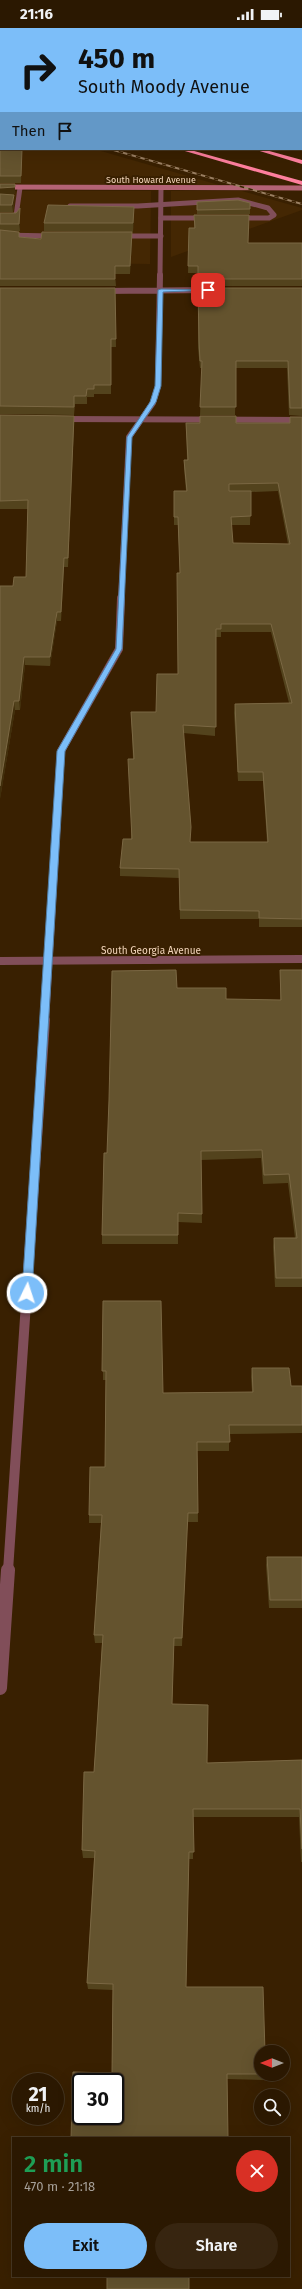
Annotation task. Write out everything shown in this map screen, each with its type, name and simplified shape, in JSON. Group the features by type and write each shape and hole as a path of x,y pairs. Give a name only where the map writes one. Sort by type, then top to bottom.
{"highway":[{"path":"184,150 302,183"},
{"path":"260,150 302,162"}],"main road":[{"name":"South Howard Avenue","path":"0,188 302,188"}],"street":[{"path":"0,216 16,216 20,188"},
{"path":"0,1688 49,961 61,751 119,649 129,437 153,402 158,386 161,290 161,188"},
{"path":"12,198 19,198"},
{"path":"61,206 138,206 161,203 238,200 255,203 268,208 274,215 269,218 227,218"},
{"path":"161,218 212,218"},
{"path":"0,235 58,236"},
{"path":"114,236 161,236"},
{"path":"92,291 216,290"},
{"path":"55,419 302,420"},
{"name":"South Georgia Avenue","path":"0,961 302,959"}],"shaded area":[{"path":"0,150 97,150 219,185 0,184"},
{"path":"0,191 151,191 150,264 0,262"},
{"path":"171,191 242,191 302,208 302,210 171,257"}],"building":[{"path":"0,150 22,150 21,176 0,176"},
{"path":"0,184 15,184 15,187 0,188"},
{"path":"0,194 14,195 12,205 0,205"},
{"path":"238,200 250,203 250,209 197,210 197,202"},
{"path":"48,205 134,207 133,223 44,223"},
{"path":"20,208 19,224 0,224 0,213 16,213"},
{"path":"194,215 249,215 248,243 302,243 302,279 198,279 198,266 188,266 189,228 195,228"},
{"path":"0,230 19,232 19,237 41,239 42,232 132,232 130,266 115,266 115,279 0,279"},
{"path":"0,288 115,288 116,339 111,339 111,385 94,385 94,389 87,389 86,396 74,396 74,407 0,406"},
{"path":"198,288 302,288 302,408 290,408 288,361 236,361 236,407 200,407 202,361 200,361"},
{"path":"0,415 74,416 68,558 64,558 61,612 57,612 50,657 24,657 19,701 14,701 0,786 0,586 13,586 14,577 26,577 28,500 0,501"},
{"path":"200,416 236,416 236,423 290,423 290,417 302,417 302,919 259,918 259,911 180,910 179,869 120,868 123,839 132,839 128,759 134,759 131,712 156,712 157,674 178,674 177,573 180,573 178,517 174,517 174,491 187,491 184,460 188,460 186,423 200,423","holes":["278,483 290,544 233,543 231,517 251,516 251,491 229,491 229,484","221,624 271,624 292,703 235,704 238,772 263,772 268,842 190,842 191,827 183,725 216,727 216,629 221,629"]},
{"path":"176,970 177,988 226,988 226,999 281,1000 280,970 302,970 302,1278 276,1278 274,1238 297,1238 289,1174 264,1175 262,1150 201,1151 202,1214 178,1213 178,1235 102,1235 104,1153 107,1153 112,971"},
{"path":"103,1301 161,1301 163,1393 253,1392 252,1368 289,1368 291,1386 302,1386 302,1425 229,1425 230,1442 197,1442 198,1513 188,1513 182,1638 174,1638 172,1704 208,1705 207,1763 302,1760 302,1849 300,1809 193,1809 194,1852 189,1852 186,1987 263,1987 265,2045 254,2045 254,2074 227,2074 228,2137 71,2137 72,2105 72,2125 124,2125 124,2073 112,2073 113,1984 87,1983 95,1851 82,1850 84,1772 94,1772 103,1635 94,1635 102,1515 89,1515 90,1467 105,1467 106,1371 102,1371"},
{"path":"267,1557 302,1557 302,1600 270,1600"},
{"path":"73,2072 112,2073 73,2073"},
{"path":"107,2277 189,2277 189,2289 107,2289"}],"railway":[{"path":"113,150 302,204"}],"route":[{"path":"27,1293 61,751 119,649 129,437 153,402 158,386 161,290 208,290"}]}
